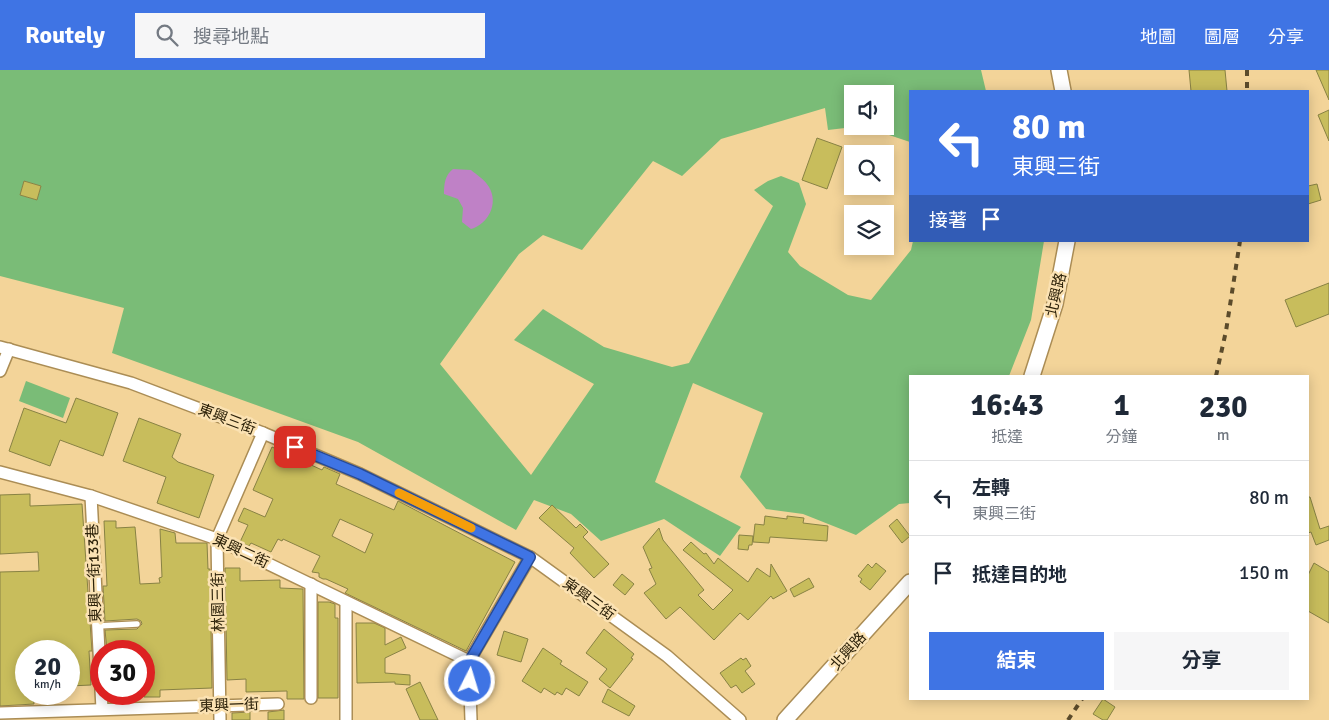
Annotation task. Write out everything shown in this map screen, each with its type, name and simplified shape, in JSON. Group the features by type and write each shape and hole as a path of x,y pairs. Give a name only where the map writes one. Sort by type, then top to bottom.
{"street":[{"path":"1058,70 1063,90"},
{"name":"北興路","path":"1032,375 1055,304 1067,242"},
{"path":"0,371 4,348"},
{"name":"東興三街","path":"4,348 131,383 263,433 360,474 530,557 667,656 740,720"},
{"name":"林園三街","path":"220,720 217,539 263,433"},
{"name":"東興二街","path":"0,472 91,496 217,539 469,662"},
{"name":"東興一街133巷","path":"91,496 102,709"},
{"path":"471,720 469,662 530,557"},
{"name":"北興路","path":"786,720 909,583"},
{"path":"311,584 312,698"},
{"path":"346,602 346,720"},
{"name":"東興一街","path":"0,713 278,704"}],"lane":[{"path":"97,626 137,624"}],"green space":[{"path":"0,70 981,70 986,90 909,90 909,142 889,135 894,135 894,85 844,85 844,128 828,130 825,108 721,139 682,176 653,161 582,250 543,235 519,254 440,364 531,475 594,384 514,340 543,309 604,347 672,367 689,363 773,206 754,190 768,181 781,176 799,183 806,204 788,252 800,266 848,295 871,300 911,250 913,242 1044,242 1031,320 1009,375 909,375 909,503 899,504 856,535 803,514 766,509 740,477 763,413 693,383 655,482 741,527 720,556 664,519 601,541 571,514 534,500 516,530 358,442 112,353 124,308 0,276","holes":["24,181 41,186 37,200 20,195"]},
{"path":"26,381 70,398 63,418 19,401"}],"shaded area":[{"path":"453,169 471,170 485,182 492,193 493,200 490,213 482,223 471,229 462,222 463,208 458,199 444,194 448,174"}],"building":[{"path":"1189,70 1225,70 1227,90 1191,90"},
{"path":"1316,70 1329,70 1329,100"},
{"path":"1329,110 1329,141 1318,115"},
{"path":"817,138 842,147 827,189 802,180"},
{"path":"24,181 41,186 37,200 20,195"},
{"path":"1317,184 1321,200 1309,204 1309,186"},
{"path":"1329,283 1329,314 1296,327 1285,300"},
{"path":"76,398 118,413 103,456 60,440 50,466 9,451 24,408 66,423"},
{"path":"139,418 181,434 172,457 178,462 214,475 199,518 157,503 166,477 123,461"},
{"path":"272,447 322,470 324,467 340,474 336,484 394,510 398,501 515,562 466,651 345,593 348,589 319,577 319,573 312,572 320,556 283,539 282,541 278,539 271,552 251,543 249,546 240,542 248,525 238,521 244,508 265,517 273,499 253,490","holes":["340,519 373,534 365,553 332,536"]},
{"path":"30,494 30,506 82,504 91,640 89,651 90,685 80,686 80,640 15,640 15,705 17,705 0,706 0,572 39,571 38,552 0,554 0,495"},
{"path":"1309,497 1320,529 1329,526 1329,540 1316,545 1311,532 1309,533"},
{"path":"552,505 576,528 580,524 588,532 583,537 609,564 594,578 570,553 574,548 539,518"},
{"path":"765,516 787,519 787,516 804,518 803,523 828,526 827,541 770,537 769,543 753,542 755,524 764,525"},
{"path":"897,519 909,537 902,543 889,526"},
{"path":"104,521 116,521 116,528 135,527 140,584 160,583 159,578 162,577 160,529 175,533 176,543 207,543 208,569 210,569 212,688 160,690 160,697 155,697 155,640 106,640 105,630 137,629 142,624 137,619 105,621 103,586 107,586"},
{"path":"659,528 663,540 704,590 698,595 713,610 733,590 683,550 691,542 704,554 706,553 714,564 718,558 748,582 757,568 770,577 771,564 787,591 773,599 771,596 748,620 740,613 714,640 680,607 666,619 644,593 656,584 649,569 652,568 643,547"},
{"path":"739,535 753,536 752,545 749,545 748,550 738,549"},
{"path":"876,563 886,571 870,590 860,582 862,579 858,576 868,564 872,568"},
{"path":"1314,563 1329,572 1329,623 1309,612 1309,573"},
{"path":"225,568 240,568 240,581 280,580 280,588 303,589 304,699 287,699 287,691 246,692 246,679 227,680"},
{"path":"622,574 634,584 625,595 613,585"},
{"path":"809,578 814,587 794,597 790,589"},
{"path":"318,602 335,604 335,618 338,618 338,698 318,698"},
{"path":"356,623 374,623 385,628 385,645 401,637 406,648 385,658 385,673 410,675 410,685 395,684 395,682 357,683"},
{"path":"604,629 634,654 631,658 633,659 610,688 599,679 607,669 586,653"},
{"path":"504,631 528,639 521,662 497,655"},
{"path":"543,648 562,661 560,664 588,682 579,696 566,688 562,695 557,692 555,695 544,688 541,693 522,681"},
{"path":"741,658 743,660 746,658 751,666 745,671 755,684 742,693 736,685 731,688 720,673"},
{"path":"420,682 438,720 420,720 406,689"},
{"path":"608,689 635,706 629,716 602,702"},
{"path":"1102,700 1115,707 1107,720 1103,720 1093,714"},
{"path":"284,710 284,720 268,720 268,712"},
{"path":"250,712 250,720 232,720 232,713"}],"railway":[{"path":"1247,70 1247,90"},
{"path":"1216,375 1226,331 1240,242"},
{"path":"1068,720 1081,700"}],"slow traffic":[{"path":"399,493 471,528"}],"route":[{"path":"295,447 360,474 530,557 469,662 470,681"}]}
